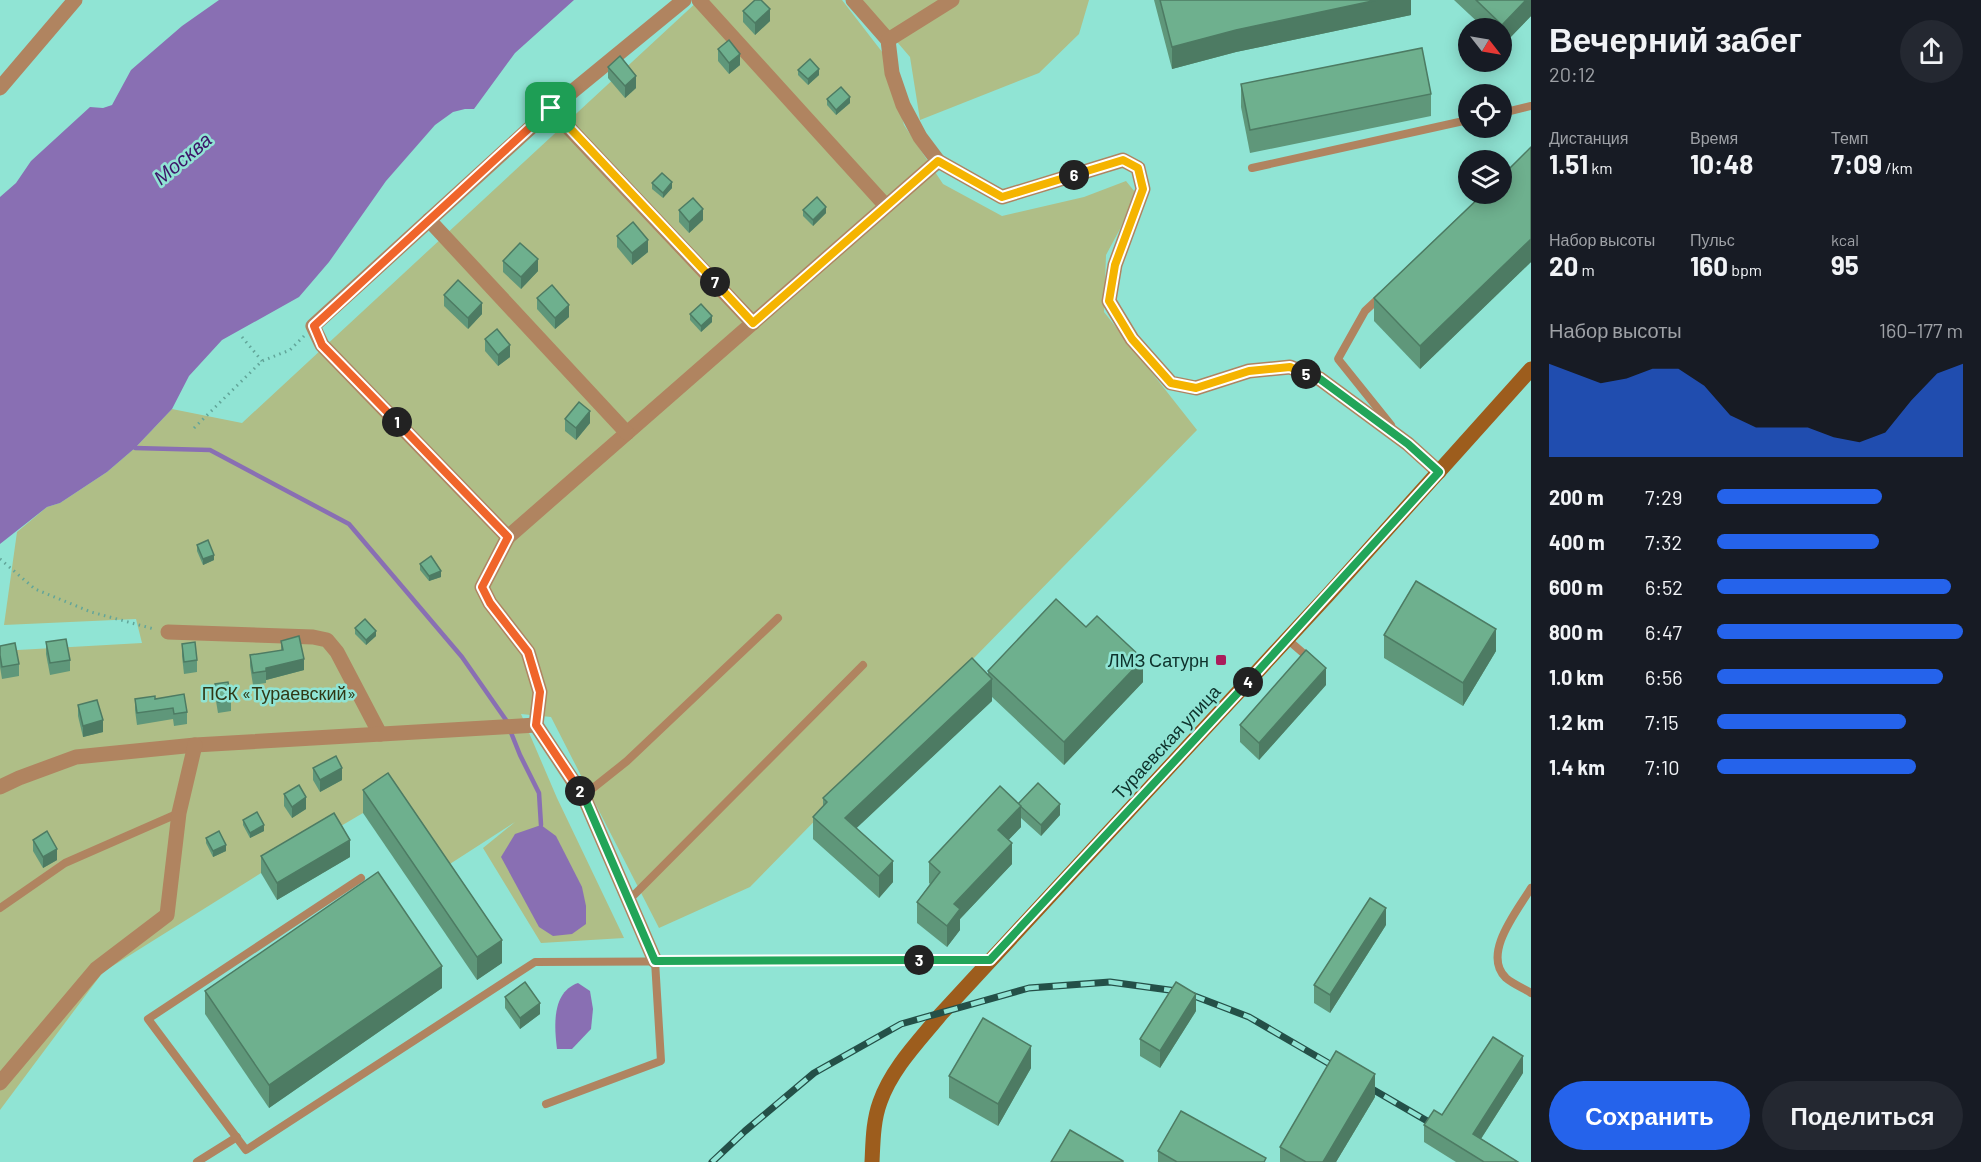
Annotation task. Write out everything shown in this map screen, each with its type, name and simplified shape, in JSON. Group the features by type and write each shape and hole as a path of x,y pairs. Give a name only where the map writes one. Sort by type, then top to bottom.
{"main road":[{"name":"Тураевская улица","path":"872,1162 874,1132 880,1102 894,1071 941,1014 1287,639 1531,369"}],"street":[{"path":"0,88 75,0"},
{"path":"508,537 322,345 314,326 551,108 684,0"},
{"path":"699,0 886,206"},
{"path":"853,0 888,40 892,73 903,105 920,136 938,161 1002,197 1123,160 1138,168 1143,189 1115,265 1109,301 1132,339 1171,383 1196,388 1249,371 1290,367 1320,379 1408,444 1439,472"},
{"path":"888,40 952,0"},
{"path":"551,108 753,323"},
{"path":"655,961 583,796 536,725 540,692 528,652 490,603 482,587 508,537 938,161"},
{"path":"429,220 627,433"},
{"path":"168,632 313,637 327,640 337,652 380,734"},
{"path":"0,787 76,757 195,745 536,725"},
{"path":"0,1083 96,969 167,915 179,813 195,745"}],"lane":[{"path":"1512,111 1531,106"},
{"path":"1252,168 1458,122"},
{"path":"1390,287 1365,311 1338,359 1408,444"},
{"path":"583,796 627,761 778,618"},
{"path":"1287,639 1310,659"},
{"path":"629,900 864,665"},
{"path":"0,908 65,863 179,813"},
{"path":"361,878 148,1019 246,1150 535,962 990,960"},
{"path":"1531,888 1500,938 1497,957 1499,968 1507,978 1531,993"},
{"path":"546,1104 661,1061 655,961"},
{"path":"197,1162 237,1137"}],"path":[{"path":"194,428 262,360 290,350 314,326"},
{"path":"242,337 262,360"},
{"path":"0,559 34,589 91,612 168,632"}],"green space":[{"name":"ПСК «Тураевский»","path":"699,0 842,0 886,57 904,125 943,184 1002,216 1084,197 1126,181 1135,192 1120,229 1106,255 1104,312 1197,430 750,887 659,928 551,717 521,714 557,798 624,938 541,943 483,848 515,822 439,871 387,796 363,813 261,873 103,972 0,1110 0,651 142,643 136,619 4,625 17,532 47,507 60,503 107,472 135,448 172,409 242,423"},
{"path":"861,0 1089,0 1079,34 1039,73 920,120 910,57"}],"water":[{"name":"Москва","path":"219,0 574,0 515,53 474,109 453,112 435,125 386,181 329,262 299,297 222,340 189,376 172,409 135,448 107,472 60,503 47,507 0,544 0,197 16,183 31,161 90,107 103,108 112,105 131,70 182,26"},
{"path":"541,825 556,836 582,887 586,906 586,924 572,934 553,936 539,927 501,857 515,834"},
{"path":"578,983 590,991 593,1009 591,1029 572,1049 557,1049 555,1020 559,1002 570,987"}],"building":[{"path":"755,0 761,0 770,9 755,23 743,11"},
{"path":"1160,0 1377,0 1236,30 1172,47"},
{"path":"1476,0 1526,0 1509,18 1495,18"},
{"path":"729,40 740,54 729,63 718,49"},
{"path":"1422,48 1431,94 1250,130 1241,84"},
{"path":"620,56 636,76 625,86 608,67"},
{"path":"810,59 819,69 808,79 798,70"},
{"path":"841,87 850,97 836,110 827,99"},
{"path":"1531,147 1531,239 1420,346 1374,298 1473,204 1512,204 1512,166"},
{"path":"662,173 672,182 663,193 652,183"},
{"path":"817,197 826,207 813,220 803,210"},
{"path":"693,198 703,209 689,222 679,210"},
{"path":"633,222 648,240 632,253 617,236"},
{"path":"520,243 538,259 521,277 503,261"},
{"path":"458,280 482,303 468,318 444,295"},
{"path":"552,285 569,305 555,318 537,298"},
{"path":"701,304 712,316 701,326 690,314"},
{"path":"497,329 510,345 498,355 485,339"},
{"path":"579,402 590,411 576,428 565,419"},
{"path":"208,540 214,555 203,559 197,545"},
{"path":"431,556 441,571 429,576 420,564"},
{"path":"1416,581 1496,629 1463,683 1384,635"},
{"path":"1056,599 1086,627 1097,616 1143,659 1064,742 988,671"},
{"path":"365,619 376,631 366,640 355,628"},
{"path":"299,636 304,659 253,673 250,655 283,650 281,641"},
{"path":"66,639 70,660 50,663 46,642"},
{"path":"195,642 197,660 184,662 182,644"},
{"path":"15,643 19,664 2,667 0,646"},
{"path":"1306,650 1326,668 1259,743 1240,725"},
{"path":"972,658 992,679 845,818 893,861 879,876 813,817 827,802 823,798"},
{"path":"228,682 231,700 218,702 215,684"},
{"path":"184,694 187,712 174,714 173,708 137,713 135,699 155,696 155,699"},
{"path":"97,700 103,720 83,726 78,705"},
{"path":"336,756 342,768 320,780 313,768"},
{"path":"388,773 502,940 477,957 363,790"},
{"path":"1038,783 1060,804 1041,825 1018,804"},
{"path":"299,785 306,797 292,807 284,794"},
{"path":"1000,786 1021,806 998,830 1012,843 954,904 960,909 947,926 917,902 940,872 929,862"},
{"path":"257,812 264,825 250,833 243,820"},
{"path":"334,813 350,840 277,883 261,856"},
{"path":"47,831 57,849 43,857 33,840"},
{"path":"219,831 226,845 213,851 206,838"},
{"path":"378,872 442,966 269,1085 205,991"},
{"path":"1370,898 1386,908 1330,995 1314,985"},
{"path":"525,982 540,1003 520,1018 505,997"},
{"path":"1176,982 1196,994 1160,1051 1140,1039"},
{"path":"983,1018 1031,1046 998,1104 949,1076"},
{"path":"1493,1037 1523,1056 1473,1134 1518,1162 1484,1162 1424,1125 1434,1110 1442,1115"},
{"path":"1336,1051 1375,1074 1323,1162 1306,1162 1280,1147"},
{"path":"1181,1111 1266,1158 1264,1162 1177,1162 1158,1151"},
{"path":"1070,1130 1123,1161 1123,1162 1051,1162"}],"waterway":[{"path":"135,448 210,450 349,524 462,657 506,720 539,793 541,825"}],"railway":[{"path":"712,1162 814,1073 901,1024 1029,988 1110,982 1184,992 1249,1017 1342,1071"},
{"path":"1360,1082 1441,1129"}],"place":[{"name":"ЛМЗ Сатурн","path":"1221,660"}],"route":[{"path":"551,108 753,323 938,161 1002,197 1123,160 1138,168 1143,189 1115,265 1109,301 1132,339 1171,383 1196,388 1249,371 1290,367 1320,379 1408,444 1439,472 1179,758 990,960 655,961 585,799 536,725 540,692 528,652 490,603 482,587 508,537 322,345 314,326 551,108"}]}
